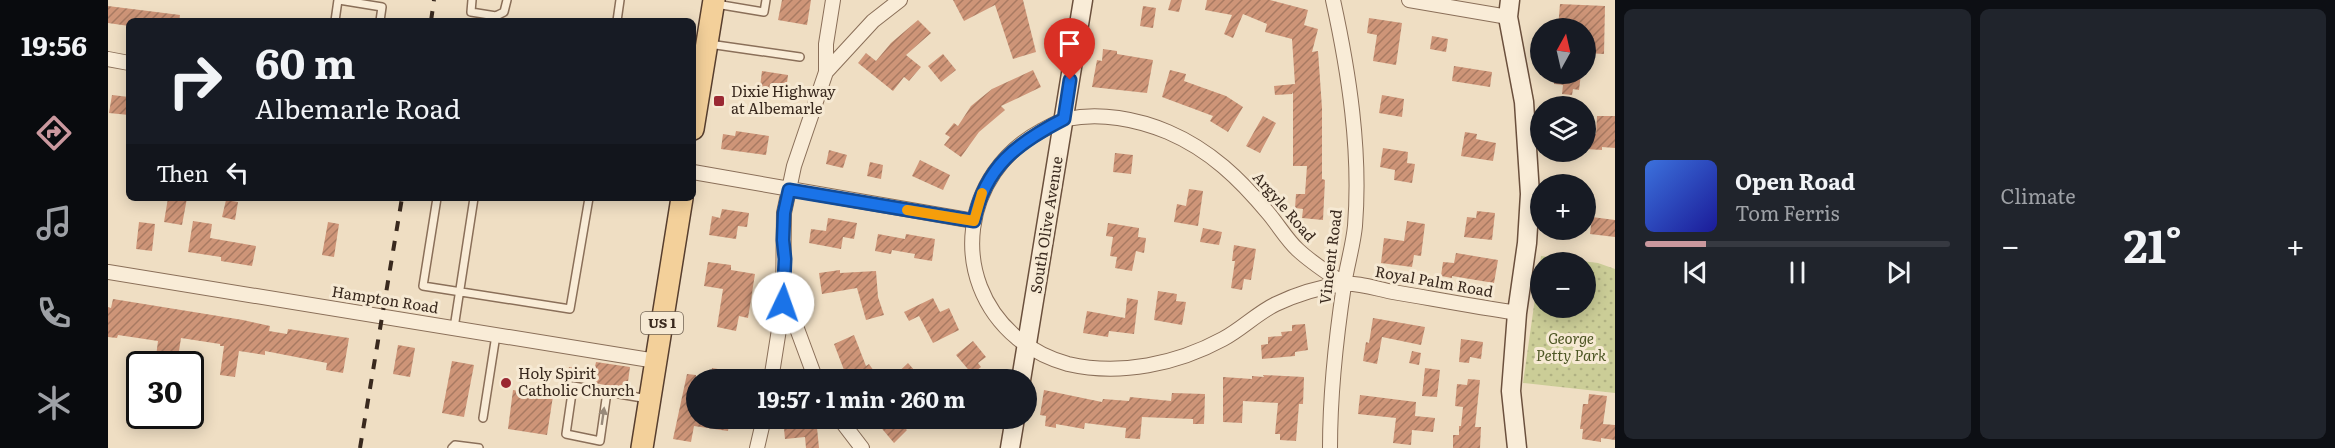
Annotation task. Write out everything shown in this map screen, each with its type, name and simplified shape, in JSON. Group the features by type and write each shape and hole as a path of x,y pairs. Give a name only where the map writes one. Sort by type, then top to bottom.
{"main road":[{"path":"696,111 714,2"},
{"name":"US 1","path":"642,448 682,201"}],"street":[{"path":"773,369 783,303 784,213 800,144 826,72 826,44 833,0"},
{"path":"826,72 873,21 900,0"},
{"name":"South Olive Avenue","path":"1023,369 1083,0"},
{"name":"Vincent Road","path":"1330,448 1333,389 1344,284 1355,225 1350,84 1333,0"},
{"path":"1409,0 1509,8 1524,102 1530,194 1511,392 1517,448"},
{"path":"108,59 126,62"},
{"name":"Argyle Road","path":"1064,119 1086,116 1144,123 1194,145 1246,187 1295,248 1344,284"},
{"path":"1064,119 1030,137 1001,162 981,195 974,221 973,260 984,297 1005,328 1027,346 1068,364 1113,369 1141,367 1196,352 1224,339 1275,304 1344,284"},
{"path":"696,173 974,221"},
{"name":"Hampton Road","path":"108,272 656,361"},
{"name":"Royal Palm Road","path":"1344,284 1517,313"},
{"path":"783,303 796,326 812,369"},
{"path":"757,448 761,429"},
{"path":"847,429 862,448"},
{"path":"1010,448 1013,429"}],"lane":[{"path":"336,18 339,0 382,7 380,18"},
{"path":"472,0 471,12 496,16 504,12 507,0"},
{"path":"617,18 620,0"},
{"path":"714,2 764,12 765,0"},
{"path":"707,44 800,57"},
{"path":"437,201 423,286 570,309 588,201"},
{"path":"453,328 474,201"},
{"path":"483,418 496,335"},
{"path":"607,392 600,441 566,434 573,387 607,392 650,399"},
{"path":"452,448 455,445 478,448"}],"green space":[{"name":"George Petty Park","path":"1596,263 1615,269 1615,393 1523,383 1532,318 1596,318"}],"building":[{"path":"782,0 811,0 807,25 778,20"},
{"path":"953,0 1023,0 1036,52 1013,59 995,5 964,21"},
{"path":"1171,0 1182,0 1179,12 1168,10"},
{"path":"1207,0 1270,0 1308,10 1304,25 1318,29 1312,52 1318,51 1322,108 1322,179 1325,180 1323,220 1302,218 1303,209 1295,208 1296,194 1305,194 1307,166 1293,166 1293,92 1292,94 1275,95 1274,86 1295,84 1292,39 1265,32 1267,24 1243,14 1233,38 1224,34 1232,15 1205,10"},
{"path":"1560,4 1605,6 1604,54 1596,54 1596,18 1559,18"},
{"path":"108,6 180,15 180,18 126,18 126,26 108,23"},
{"path":"1143,6 1156,8 1153,28 1140,26"},
{"path":"1369,18 1402,23 1396,65 1373,61 1377,35 1367,33"},
{"path":"918,20 931,33 906,55 921,67 909,81 904,77 893,91 858,63 866,53 876,61 891,43"},
{"path":"1432,36 1448,39 1446,52 1430,49"},
{"path":"1103,49 1117,51 1117,54 1153,60 1147,93 1092,87 1097,60 1102,61"},
{"path":"943,54 956,70 941,82 928,66"},
{"path":"1454,66 1492,72 1490,87 1452,81"},
{"path":"1033,70 1041,87 1001,106 1005,110 979,132 961,157 944,145 950,137 945,134 954,123 958,126 971,106 992,89"},
{"path":"1170,70 1186,74 1184,81 1226,96 1243,107 1228,132 1210,121 1213,116 1162,97"},
{"path":"762,71 788,75 786,90 760,87"},
{"path":"1554,84 1580,84 1579,90 1573,89 1572,95 1562,94 1563,85"},
{"path":"112,95 126,97 126,115 109,113"},
{"path":"1382,95 1404,99 1402,117 1379,113"},
{"path":"1263,116 1276,123 1260,153 1246,146"},
{"path":"1597,116 1615,116 1615,148 1602,147 1602,150 1596,150"},
{"path":"736,131 769,136 766,155 721,149 723,134 735,136"},
{"path":"1465,132 1477,134 1476,139 1496,143 1493,161 1461,156"},
{"path":"1383,148 1408,152 1407,163 1415,164 1412,183 1394,180 1395,170 1380,167"},
{"path":"829,150 847,155 843,168 826,164"},
{"path":"1115,153 1133,155 1131,174 1113,172"},
{"path":"920,160 950,175 943,190 912,176"},
{"path":"870,162 883,165 881,179 867,176"},
{"path":"1189,189 1203,191 1198,226 1174,222 1177,204 1186,206"},
{"path":"168,201 186,201 182,225 164,222"},
{"path":"226,201 238,202 235,220 222,217"},
{"path":"722,209 749,213 747,227 738,226 736,239 709,235 712,216 720,218"},
{"path":"1477,211 1495,213 1492,240 1464,237 1467,217 1476,218"},
{"path":"828,218 857,223 854,239 843,237 841,249 809,243 811,229 826,231"},
{"path":"1596,218 1615,220 1615,237 1596,235"},
{"path":"193,221 212,224 210,238 256,246 252,266 221,261 221,257 188,252"},
{"path":"1407,221 1425,224 1421,256 1414,255 1412,267 1381,263 1384,238 1404,241"},
{"path":"139,222 155,224 152,251 136,249"},
{"path":"328,222 339,224 334,257 322,255"},
{"path":"1108,223 1139,228 1138,237 1146,238 1144,253 1136,251 1132,271 1115,268 1117,257 1110,256 1113,237 1106,236"},
{"path":"1203,228 1222,232 1219,245 1200,242"},
{"path":"878,234 905,239 906,234 935,239 932,261 914,258 915,254 892,250 891,254 875,251"},
{"path":"1234,245 1256,249 1251,280 1244,279 1242,290 1231,288 1235,261 1232,261"},
{"path":"1456,253 1498,260 1494,283 1441,276 1443,262 1454,263"},
{"path":"708,262 731,265 731,270 755,274 748,318 739,316 736,331 717,327 723,289 704,286"},
{"path":"840,270 840,273 876,271 878,297 884,315 866,320 857,288 822,294 819,273"},
{"path":"1158,291 1177,294 1176,301 1186,302 1182,325 1154,320"},
{"path":"933,298 940,312 949,308 959,330 933,343 919,316 909,321 904,312"},
{"path":"1127,298 1138,300 1134,334 1109,331 1108,337 1083,333 1087,311 1125,318"},
{"path":"113,299 243,320 270,326 269,331 287,334 288,329 349,338 343,373 326,370 327,363 265,351 265,355 239,351 235,377 220,375 224,346 181,338 179,351 157,351 158,341 118,335 117,338 108,337 108,307 111,308"},
{"path":"1373,318 1425,327 1421,345 1382,337 1377,364 1363,361"},
{"path":"1305,324 1308,350 1295,352 1295,356 1262,359 1261,345 1268,344 1268,337 1282,336 1281,332 1292,331 1292,325"},
{"path":"854,335 866,366 869,364 872,369 844,369 834,344"},
{"path":"1461,339 1483,342 1481,359 1470,357 1469,363 1459,362"},
{"path":"973,341 986,357 978,363 981,367 978,369 968,369 956,355"},
{"path":"398,345 415,348 410,377 393,374"},
{"path":"1412,351 1421,353 1419,365 1409,363"},
{"path":"452,361 474,365 464,417 442,413"},
{"path":"596,362 630,367 627,389 567,378 569,367 594,371"},
{"path":"908,363 913,369 902,369"},
{"path":"1425,368 1440,370 1437,397 1422,396"},
{"path":"1263,375 1304,377 1303,404 1299,404 1296,441 1280,440 1280,434 1275,434 1278,403 1243,401 1242,423 1223,422 1223,377 1252,379 1252,376 1264,377"},
{"path":"686,379 686,429 693,429 691,442 673,439"},
{"path":"1468,379 1480,380 1475,427 1481,427 1480,448 1453,448 1453,435 1459,435 1463,407 1455,406 1457,384 1467,385"},
{"path":"513,390 553,396 547,435 508,429"},
{"path":"1044,390 1102,402 1103,399 1129,401 1130,397 1171,401 1172,393 1205,394 1204,424 1193,424 1193,419 1142,417 1140,439 1125,438 1126,428 1085,423 1084,429 1056,424 1056,428 1045,426 1046,416 1040,415"},
{"path":"1589,394 1607,396 1603,424 1615,425 1615,440 1601,438 1601,442 1582,439 1583,429 1580,429 1583,404 1588,404"},
{"path":"1360,395 1416,402 1415,416 1435,418 1433,432 1412,430 1411,445 1393,443 1396,418 1358,414"},
{"path":"784,429 817,429 819,448 806,448 805,437 785,439"},
{"path":"882,429 906,429 907,430 894,443"}],"railway":[{"path":"431,18 434,0"},
{"path":"360,448 401,201"}],"slow traffic":[{"path":"907,210 974,221 982,193"}],"place":[{"name":"Dixie Highway at Albemarle","path":"719,101"},
{"name":"Holy Spirit Catholic Church","path":"506,383"}],"route":[{"path":"783,303 784,213 789,190 974,221 981,195 1001,162 1014,148 1030,137 1064,119 1070,80"}]}
